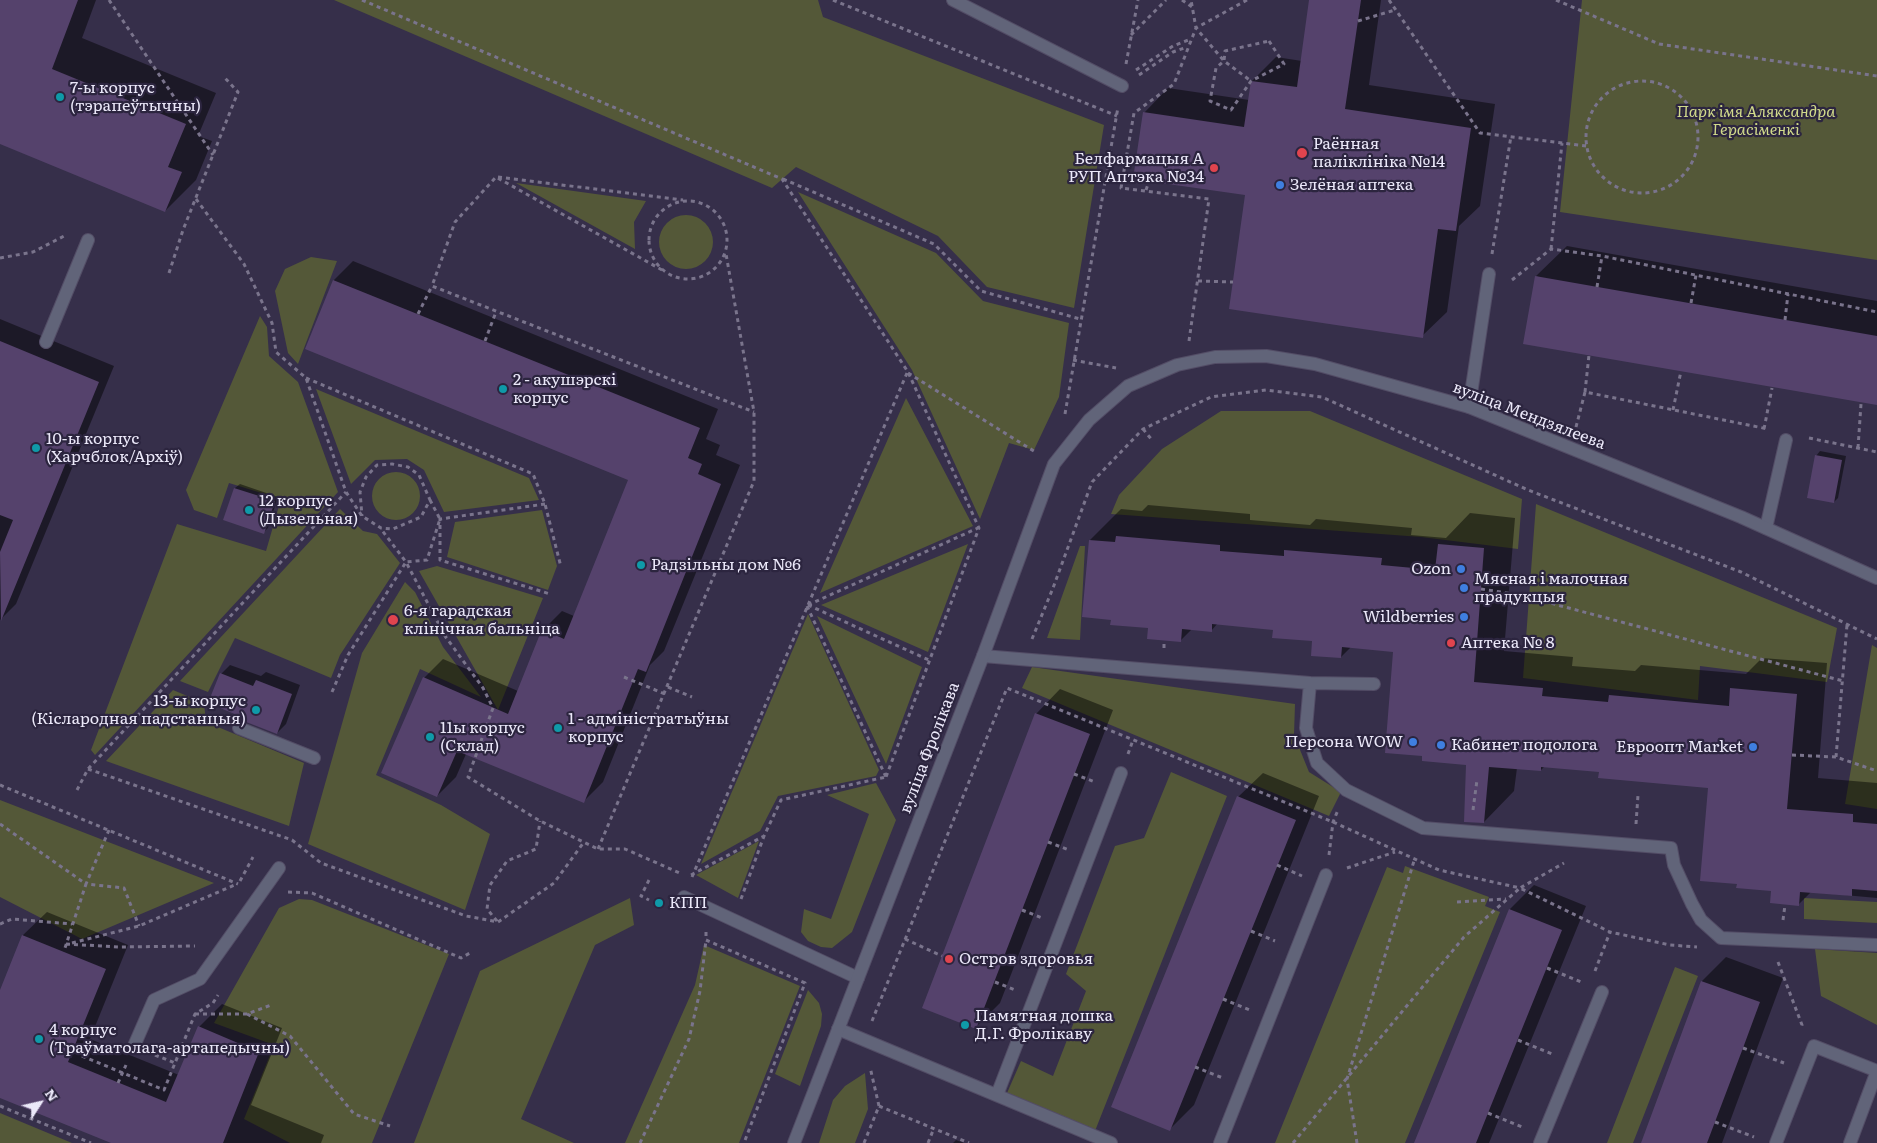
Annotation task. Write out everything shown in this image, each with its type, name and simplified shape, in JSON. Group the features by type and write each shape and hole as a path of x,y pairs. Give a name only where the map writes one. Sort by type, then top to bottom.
{"street":[{"path":"954,0 1122,82"},
{"path":"46,342 88,240"},
{"path":"1469,407 1489,274"},
{"name":"вуліца Мендзялеева","path":"1128,386 1177,365 1215,357 1266,356 1315,364 1469,407 1766,528 1877,578"},
{"name":"вуліца Фролікава","path":"794,1143 983,656 1054,464 1089,420 1128,386"},
{"path":"1766,528 1786,440"},
{"path":"983,656 1310,683 1374,684"},
{"path":"1310,683 1306,728 1317,762 1346,790 1423,828 1671,848 1674,865 1701,920 1721,938 1877,944"},
{"path":"239,728 314,758"},
{"path":"997,1095 1121,773"},
{"path":"134,1046 154,1000 200,979 279,868"},
{"path":"1220,1143 1326,875"},
{"path":"684,897 858,978"},
{"path":"1540,1143 1602,992"},
{"path":"838,1029 1111,1143"},
{"path":"1776,1143 1814,1046 1877,1071 1850,1143"}],"path":[{"path":"109,0 213,156"},
{"path":"362,0 934,244 981,292 1080,318"},
{"path":"833,0 1117,116"},
{"path":"1064,417 1080,318 1138,0"},
{"path":"1131,35 1166,0"},
{"path":"1182,0 1192,7"},
{"path":"1191,0 1196,28 1224,61 1251,81"},
{"path":"1189,343 1209,199 1121,188 1134,113 1174,84 1196,28 1247,0"},
{"path":"1389,0 1480,133 1587,146"},
{"path":"1556,0 1659,44 1877,76"},
{"path":"1358,21 1395,10"},
{"path":"1122,82 1173,46 1191,39"},
{"path":"1269,41 1284,64 1251,81 1231,110 1210,101 1216,68 1224,61 1225,50 1269,41"},
{"path":"1122,82 1173,52 1188,46"},
{"path":"169,273 238,92 224,78"},
{"path":"1634,82 1652,82 1668,88 1682,98 1693,112 1698,129 1698,146 1692,163 1682,177 1668,187 1651,193 1634,193 1617,187 1603,177 1592,162 1587,146 1587,128 1593,112 1603,97 1617,87 1634,82"},
{"path":"1489,274 1511,136"},
{"path":"1552,249 1562,143"},
{"path":"496,177 689,201 701,203 712,208 721,218 726,229 728,241 726,254 754,412 754,481 598,849"},
{"path":"496,177 672,277 685,280 698,279 710,274 726,254"},
{"path":"418,314 432,286 455,222 496,177"},
{"path":"782,179 908,372 979,528 931,661 886,777"},
{"path":"1146,190 1149,181"},
{"path":"196,199 244,264 272,323 276,352 306,378 533,474 546,504 561,566"},
{"path":"662,270 653,259 649,246 649,232 654,220 663,210 675,203 689,201"},
{"path":"0,258 33,252 71,232"},
{"path":"1485,300 1552,249 1602,256 1877,312"},
{"path":"1597,287 1602,256"},
{"path":"1691,303 1696,276"},
{"path":"1198,281 1233,282"},
{"path":"432,286 754,412"},
{"path":"1785,320 1788,294"},
{"path":"485,341 496,312"},
{"path":"1570,449 1585,392 1589,355"},
{"path":"1673,410 1681,371"},
{"path":"908,372 1054,464"},
{"path":"691,875 908,372"},
{"path":"306,378 346,492 362,516 381,528 406,562 445,636 483,688 493,708 468,776 540,821 598,849 625,849 679,873 691,875 699,880"},
{"path":"1764,429 1772,388"},
{"path":"864,1143 879,1106 864,1039 1006,688 1022,660 1053,588 1092,482 1144,430 1211,397 1266,390 1322,397 1528,490 1741,572 1877,639"},
{"path":"1585,392 1774,431"},
{"path":"1858,448 1861,404"},
{"path":"1144,430 1152,440"},
{"path":"1802,436 1877,452"},
{"path":"362,516 360,492 366,477 377,465 392,464 408,467 419,475 440,519 440,560 550,594"},
{"path":"77,790 88,769 346,492"},
{"path":"381,528 399,527 421,517 430,500"},
{"path":"440,519 546,504"},
{"path":"406,562 427,560 440,519"},
{"path":"807,605 979,528"},
{"path":"332,692 348,655 406,562"},
{"path":"1481,589 1520,595 1842,681"},
{"path":"807,605 931,661"},
{"path":"807,605 886,777"},
{"path":"1836,757 1847,625"},
{"path":"1164,640 1164,649"},
{"path":"624,678 665,694"},
{"path":"668,687 692,697"},
{"path":"1006,688 1332,822 1439,870 1520,888 1610,932 1670,945 1698,948"},
{"path":"1792,756 1836,757 1877,771"},
{"path":"88,769 292,840 321,863 466,916 498,922 554,883 584,842"},
{"path":"1074,774 1105,785 1109,775 1121,773"},
{"path":"739,903 764,836 781,800 886,777"},
{"path":"1473,816 1477,780"},
{"path":"0,785 238,884"},
{"path":"1627,825 1636,825 1638,795"},
{"path":"498,922 487,909 490,885 507,861 536,849 540,821"},
{"path":"1332,822 1326,875 1396,852"},
{"path":"0,824 86,884 124,888 139,926"},
{"path":"64,951 86,884 108,830"},
{"path":"691,875 764,836"},
{"path":"1048,842 1071,851"},
{"path":"1293,1143 1464,937 1520,888 1600,842"},
{"path":"234,893 253,857"},
{"path":"1357,1143 1346,1079 1414,860"},
{"path":"1277,865 1304,876"},
{"path":"649,880 641,896 649,900"},
{"path":"66,944 139,926 238,884"},
{"path":"285,892 312,893 461,958 470,952"},
{"path":"1457,902 1506,899"},
{"path":"1784,905 1784,917"},
{"path":"1022,910 1044,919"},
{"path":"0,924 12,919 72,924"},
{"path":"1250,931 1279,942"},
{"path":"905,939 942,956"},
{"path":"640,1143 689,1039 700,991 706,940"},
{"path":"1770,940 1802,1025 1799,1033"},
{"path":"66,944 119,947 196,946"},
{"path":"1547,968 1589,985"},
{"path":"995,982 1017,990"},
{"path":"744,1143 805,983"},
{"path":"82,1056 164,1090 195,1014 213,1003 223,986"},
{"path":"1223,999 1252,1011"},
{"path":"195,1014 247,1014 271,1005"},
{"path":"247,1014 290,1036 354,1114 390,1126"},
{"path":"1518,1040 1559,1057"},
{"path":"1743,1048 1786,1064 1790,1056"},
{"path":"1196,1067 1226,1080"},
{"path":"118,1083 122,1073"},
{"path":"0,1106 91,1143"},
{"path":"879,1106 969,1143"},
{"path":"1488,1113 1529,1130"},
{"path":"1715,1122 1758,1138 1756,1143"},
{"path":"928,1143 934,1128"}],"green space":[{"path":"334,0 818,0 823,17 1104,125 1074,308 987,287 938,236 796,167 772,188"},
{"name":"Парк імя Аляксандра Герасіменкі","path":"1582,0 1877,0 1877,260 1560,212"},
{"path":"516,183 646,201 634,222 635,249"},
{"path":"798,192 936,253 983,301 1069,323 1059,397 1034,450 1009,443 980,519 912,370"},
{"path":"681,215 691,215 701,219 709,227 713,242 709,257 701,265 691,269 681,269 671,265 663,257 659,247 659,237 663,227 671,219"},
{"path":"311,257 337,261 298,364 288,353 275,291 285,269"},
{"path":"260,316 267,327 269,356 298,382 338,492 95,755 91,750 177,524 266,551 281,499 229,483 217,518 194,510 186,490"},
{"path":"316,389 529,478 539,500 444,512 424,470 407,459 375,460 351,484"},
{"path":"906,398 973,526 820,593"},
{"path":"1221,411 1310,411 1522,499 1518,549 1421,537 1111,514 1119,495 1162,449"},
{"path":"391,472 401,472 413,479 420,491 420,501 413,513 401,520 391,520 383,516 376,509 372,501 372,491 376,483 383,476"},
{"path":"1536,504 1837,628 1827,682 1700,666 1698,700 1523,678"},
{"path":"340,509 363,531 377,534 400,563 340,655 331,678 235,638 208,692 180,681"},
{"path":"542,510 557,566 548,590 447,557 455,522"},
{"path":"968,544 928,652 821,605"},
{"path":"1080,546 1085,546 1080,640 1047,638"},
{"path":"437,566 543,598 498,710 419,571"},
{"path":"405,582 415,592 443,647 481,697 420,669 376,775 441,805 490,834 465,910 308,844 362,653"},
{"path":"808,614 879,770 876,776 778,796 760,831 701,864"},
{"path":"817,616 922,667 886,764"},
{"path":"1872,645 1877,648 1877,809 1845,804"},
{"path":"1032,667 1295,704 1294,735 1309,772 1341,792 1329,816 1022,688"},
{"path":"173,690 204,703 206,722 304,763 289,826 106,761"},
{"path":"1171,772 1227,796 1095,1131 1007,1093 1021,1061 1053,1076 1086,991 1066,974 1115,846 1144,838"},
{"path":"876,783 896,820 852,932 832,948 821,947 808,941 801,932 804,909 831,919 869,814 827,795"},
{"path":"0,800 214,883 82,939 0,897"},
{"path":"759,841 738,898 696,875"},
{"path":"1405,866 1489,897 1485,906 1500,912 1405,1143 1275,1143 1387,867 1403,873"},
{"path":"630,898 634,925 595,945 521,1119 574,1143 414,1143 480,971"},
{"path":"1804,898 1877,902 1877,923 1804,919"},
{"path":"299,899 312,900 449,954 372,1143 290,1143 244,1119 274,1045 214,1023 279,908"},
{"path":"704,945 800,986 739,1143 625,1143 695,985"},
{"path":"1815,949 1877,953 1877,1025 1821,996"},
{"path":"1675,967 1698,976 1633,1143 1607,1143"},
{"path":"808,990 819,1003 822,1014 821,1026 800,1086 775,1074"},
{"path":"865,1073 868,1109 855,1143 819,1143 833,1100 845,1086"},
{"path":"0,1113 72,1143 0,1143"}],"building":[{"name":"7-ы корпус (тэрапеўтычны)","path":"0,0 78,0 52,69 186,124 168,167 182,172 165,212 0,144"},
{"name":"Раённая паліклініка №14","path":"1309,0 1361,0 1345,109 1471,128 1456,231 1438,229 1423,338 1229,309 1245,195 1133,179 1143,112 1244,127 1251,81 1297,87"},
{"path":"1535,276 1877,336 1877,405 1523,344"},
{"path":"333,280 700,428 688,458 702,464 698,474 721,484 646,672 638,669 584,803 457,751 437,797 381,773 423,677 508,714 542,629 564,639 628,480 305,349"},
{"name":"10-ы корпус (Харчблок/Архіў)","path":"0,341 99,382 1,621 0,552 13,520 0,515"},
{"path":"1815,455 1842,460 1834,503 1807,498"},
{"name":"12 корпус (Дызельная)","path":"234,488 275,501 264,534 223,520"},
{"path":"1116,536 1220,545 1220,551 1284,556 1284,550 1382,558 1381,565 1435,570 1438,544 1484,548 1474,682 1543,688 1542,696 1608,702 1609,695 1729,706 1730,688 1797,694 1787,809 1853,814 1853,822 1877,824 1877,891 1852,889 1852,896 1800,892 1799,906 1770,903 1771,891 1736,888 1737,884 1700,881 1708,788 1598,778 1599,772 1541,767 1541,771 1489,767 1484,823 1464,822 1466,765 1422,761 1422,756 1385,753 1393,652 1342,647 1341,658 1311,656 1312,641 1272,638 1273,630 1212,624 1212,632 1182,629 1181,642 1147,639 1148,628 1110,625 1111,620 1082,617 1089,540 1115,542"},
{"name":"13-ы корпус (Кіслародная падстанцыя)","path":"220,673 253,686 256,680 292,694 277,734 241,720 242,717 208,703"},
{"path":"1035,713 1090,734 976,1029 922,1008"},
{"path":"1237,796 1296,820 1170,1131 1111,1107"},
{"path":"1509,909 1562,930 1476,1143 1414,1143"},
{"name":"4 корпус (Траўматолага-артапедычны)","path":"22,935 106,969 68,1062 166,1102 198,1026 259,1052 223,1143 111,1143 0,1098 0,990"},
{"path":"1701,981 1760,1002 1743,1048 1707,1143 1641,1143"}],"place":[{"name":"7-ы корпус (тэрапеўтычны)","path":"60,97"},
{"name":"Раённая паліклініка №14","path":"1302,153"},
{"name":"Белфармацыя А РУП Аптэка №34","path":"1214,168"},
{"name":"Зелёная аптека","path":"1280,185"},
{"name":"2 - акушэрскі корпус","path":"503,389"},
{"name":"10-ы корпус (Харчблок/Архіў)","path":"36,448"},
{"name":"12 корпус (Дызельная)","path":"249,510"},
{"name":"Радзільны дом №6","path":"641,565"},
{"name":"Ozon","path":"1461,569"},
{"name":"Мясная і малочная прадукцыя","path":"1464,588"},
{"name":"Wildberries","path":"1464,617"},
{"name":"6-я гарадская клінічная бальніца","path":"393,620"},
{"name":"Аптека № 8","path":"1451,643"},
{"name":"13-ы корпус (Кіслародная падстанцыя)","path":"256,710"},
{"name":"1 - адміністратыўны корпус","path":"558,728"},
{"name":"11ы корпус (Склад)","path":"430,737"},
{"name":"Персона WOW","path":"1413,742"},
{"name":"Кабинет подолога","path":"1441,745"},
{"name":"Евроопт Market","path":"1753,747"},
{"name":"КПП","path":"659,903"},
{"name":"Остров здоровья","path":"949,959"},
{"name":"Памятная дошка Д.Г. Фролікаву","path":"965,1025"},
{"name":"4 корпус (Траўматолага-артапедычны)","path":"39,1039"}]}
